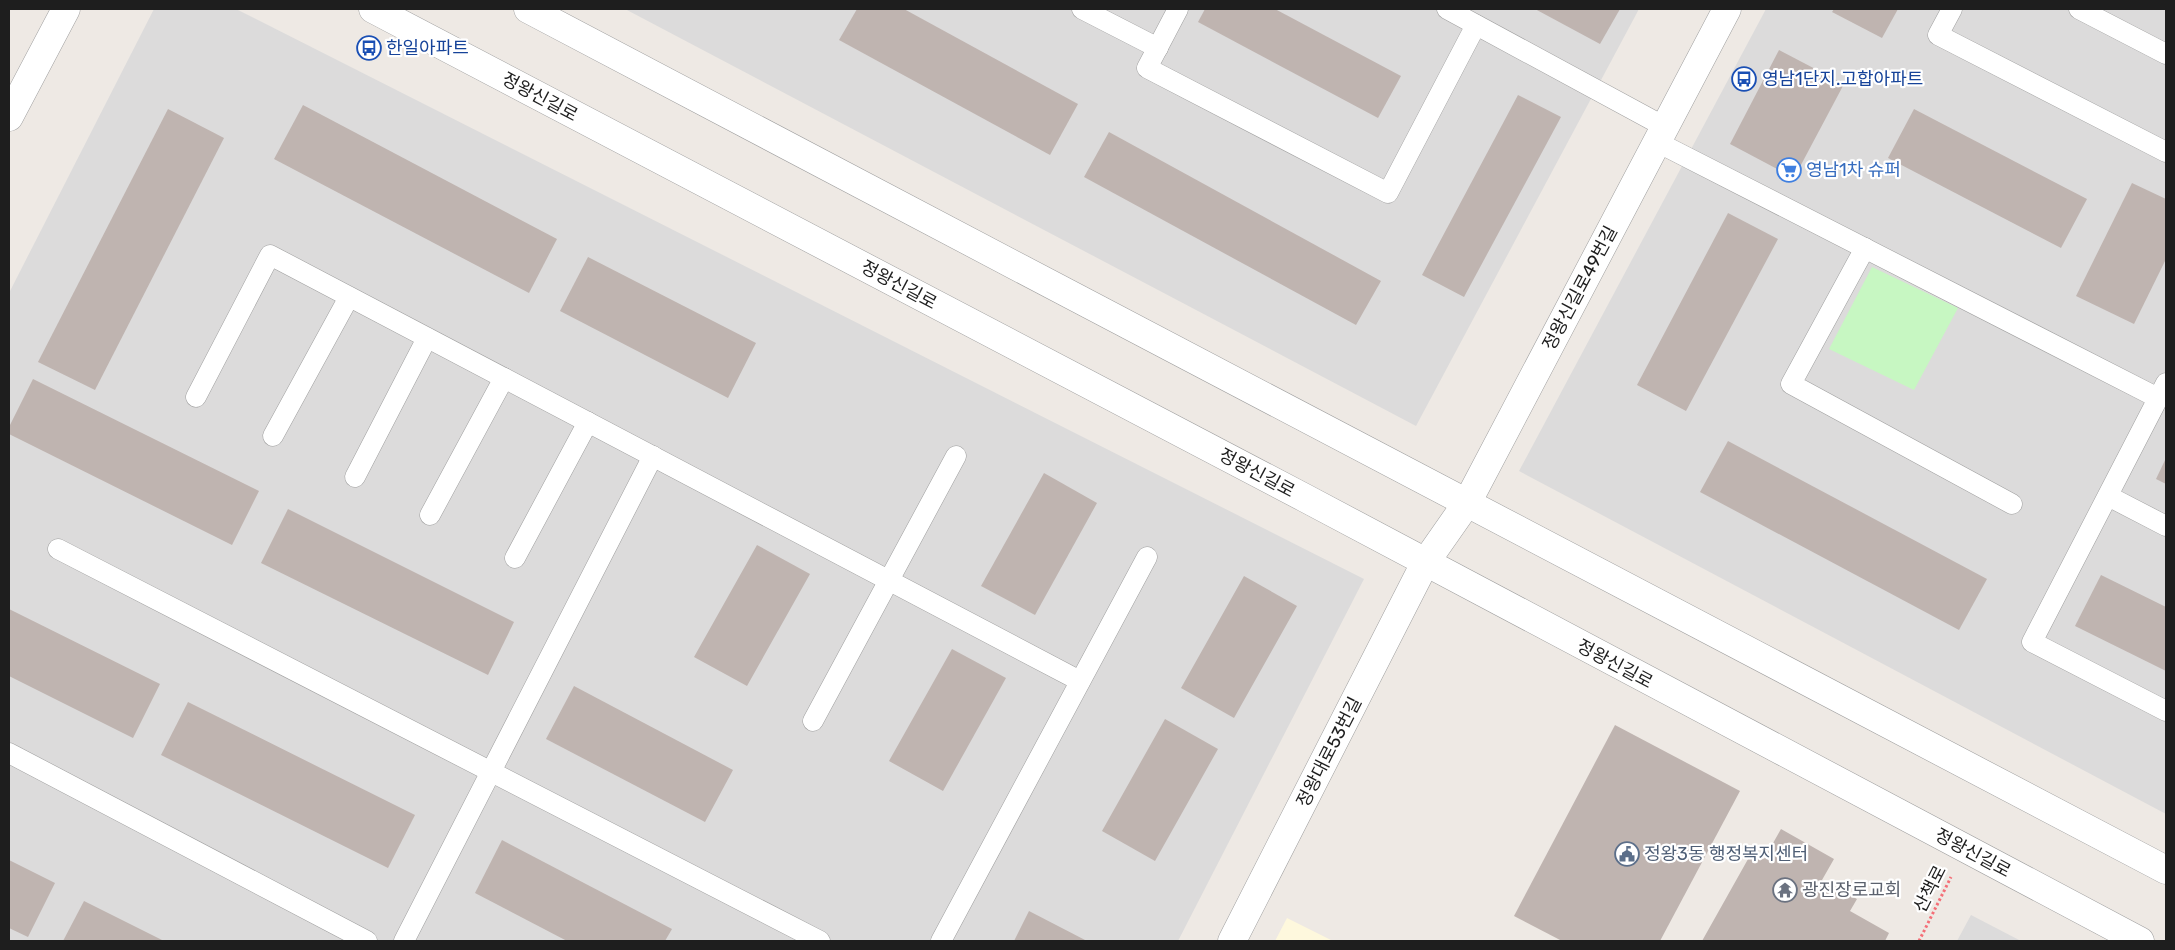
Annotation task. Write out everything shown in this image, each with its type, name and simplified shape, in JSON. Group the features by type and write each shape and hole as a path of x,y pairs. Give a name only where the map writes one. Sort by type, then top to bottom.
{"street":[{"path":"9,117 66,9"},
{"name":"정왕신길로","path":"373,9 1425,562 2140,941"},
{"path":"528,9 2166,870"},
{"name":"정왕신길로49번길","path":"1425,562 1467,503 1727,9"},
{"name":"정왕대로53번길","path":"1232,941 1425,562"}],"lane":[{"path":"1082,9 1158,48"},
{"path":"1178,9 1147,68 1388,193 1476,25"},
{"path":"1447,9 1661,135 1865,248 2162,391 2032,642 2166,711"},
{"path":"1952,9 1938,35 2166,152"},
{"path":"2079,9 2166,54"},
{"path":"1865,248 1791,384 2012,504"},
{"path":"196,397 270,255 1080,681"},
{"path":"273,436 349,297"},
{"path":"354,476 427,338"},
{"path":"430,515 504,378"},
{"path":"515,558 588,422"},
{"path":"404,941 653,456"},
{"path":"813,721 956,456"},
{"path":"2108,496 2166,526"},
{"path":"58,550 820,941"},
{"path":"942,941 1147,557"},
{"path":"9,753 367,941"}],"path":[{"name":"산책로","path":"1919,941 1966,849"}],"shaded area":[{"path":"154,9 236,9 1364,579 1178,941 9,941 9,293"},
{"path":"625,9 1639,9 1416,426"},
{"path":"1766,9 2166,9 2166,814 1519,471"},
{"path":"1971,915 2021,941 1957,941"},
{"path":"1287,918 1333,941 1275,941"}],"green space":[{"path":"1872,267 1958,308 1914,390 1829,349"}],"building":[{"path":"857,9 904,9 1078,104 1050,155 839,40"},
{"path":"1205,9 1275,9 1401,76 1378,118 1198,22"},
{"path":"1535,9 1620,9 1600,44"},
{"path":"1834,9 1898,9 1882,38 1832,12"},
{"path":"1779,50 1844,84 1794,178 1730,144"},
{"path":"1518,95 1561,117 1464,297 1422,275"},
{"path":"303,105 557,239 529,293 274,159"},
{"path":"168,109 224,138 95,390 38,362"},
{"path":"1914,109 2087,199 2061,248 1888,158"},
{"path":"1109,132 1381,281 1356,325 1084,177"},
{"path":"2132,183 2166,199 2166,259 2134,324 2076,296"},
{"path":"1728,213 1778,239 1686,411 1637,385"},
{"path":"588,257 756,343 728,398 560,311"},
{"path":"33,379 259,491 232,545 9,434 9,427"},
{"path":"1728,441 1987,579 1959,630 1700,492"},
{"path":"2166,458 2166,484 2156,479"},
{"path":"1044,473 1097,503 1035,615 981,586"},
{"path":"288,509 514,622 488,675 261,563"},
{"path":"757,545 810,574 747,686 694,657"},
{"path":"2101,575 2166,607 2166,671 2075,626"},
{"path":"1244,576 1297,606 1234,718 1181,688"},
{"path":"9,609 160,684 133,738 9,676"},
{"path":"952,649 1006,678 943,791 889,761"},
{"path":"574,686 733,770 705,822 546,739"},
{"path":"188,702 415,815 388,868 161,755"},
{"path":"1165,719 1218,749 1155,861 1102,831"},
{"name":"정왕3동 행정복지센터","path":"1615,725 1740,791 1660,941 1562,941 1514,916"},
{"name":"광진장로교회","path":"1781,829 1834,859 1822,880 1857,899 1850,911 1889,933 1885,941 1702,941 1752,852 1764,859"},
{"path":"502,840 672,929 665,941 567,941 475,893"},
{"path":"9,860 55,883 28,937 9,928"},
{"path":"84,901 164,941 63,941"},
{"path":"1029,911 1087,941 1014,941"}],"place":[{"name":"한일아파트","path":"369,48"},
{"name":"영남1단지.고합아파트","path":"1744,79"},
{"name":"영남1차 슈퍼","path":"1789,170"},
{"name":"정왕3동 행정복지센터","path":"1627,854"},
{"name":"광진장로교회","path":"1785,890"}]}
